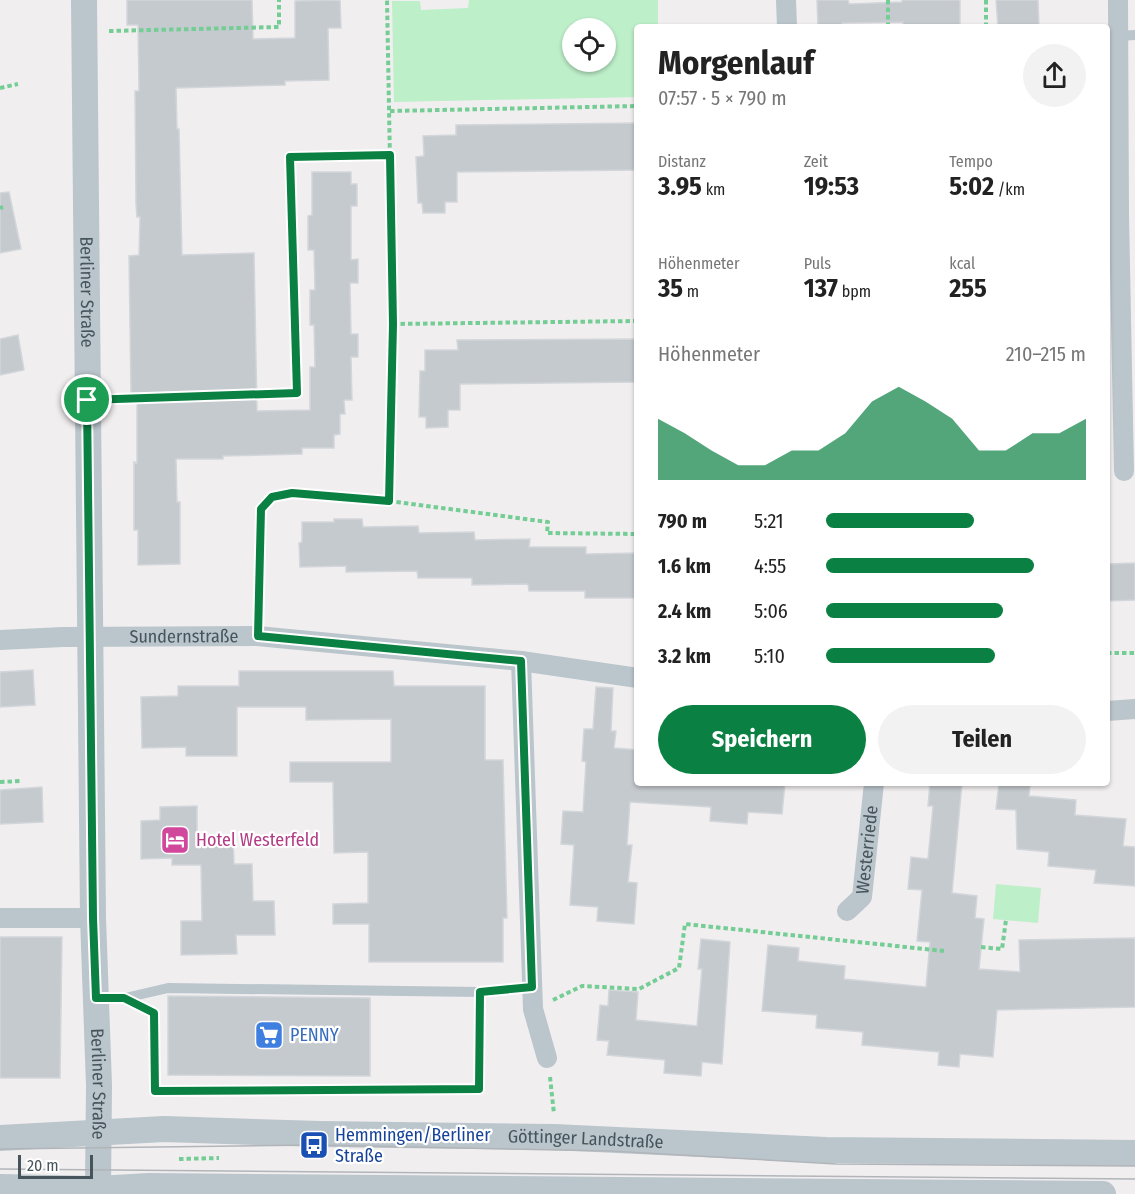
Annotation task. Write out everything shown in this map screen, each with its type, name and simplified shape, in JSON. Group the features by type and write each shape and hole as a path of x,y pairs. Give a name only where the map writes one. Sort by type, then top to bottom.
{"street":[{"name":"Berliner Straße","path":"84,0 98,1191"},
{"path":"786,0 787,24"},
{"path":"1118,0 1127,36 1122,471"},
{"name":"Sundernstraße","path":"0,640 258,636 521,661 634,677"},
{"path":"521,661 533,1009 548,1058"},
{"path":"1110,711 1135,709"},
{"name":"Westerriede","path":"847,910 862,897 874,786"},
{"path":"0,918 93,918"},
{"name":"Göttinger Landstraße","path":"0,1138 164,1129 554,1137 826,1150 1135,1153"},
{"path":"0,1186 98,1191 149,1186 1103,1194"}],"lane":[{"path":"96,998 124,998 168,988 480,992 479,1089 155,1091 154,1013 124,998"}],"path":[{"path":"84,32 279,27 279,0"},
{"path":"387,0 393,324 389,501"},
{"path":"888,0 888,24"},
{"path":"986,0 986,24"},
{"path":"0,88 18,84"},
{"path":"390,111 634,106"},
{"path":"87,400 297,393 290,157 390,155"},
{"path":"393,324 634,321"},
{"path":"258,636 261,509 272,497 292,493 389,501 548,522 547,533 634,534"},
{"path":"1110,653 1135,653"},
{"path":"0,782 20,781"},
{"path":"981,947 1002,949 1006,920"},
{"path":"533,1009 582,987 639,989 680,968 685,924 944,951"},
{"path":"480,992 532,987"},
{"path":"548,1058 555,1122"},
{"path":"172,1159 220,1158"}],"green space":[{"path":"469,0 658,0 658,24 634,24 634,97 394,102 392,1 420,1 421,10 468,8"},
{"path":"996,884 1041,888 1038,923 993,919"}],"building":[{"path":"127,0 252,0 253,39 295,38 295,1 340,0 341,28 328,28 329,80 285,81 285,85 176,88 182,255 254,253 257,411 310,410 310,367 315,367 314,325 310,325 310,290 315,290 314,250 308,250 308,216 312,215 312,172 351,172 351,184 357,184 357,206 351,206 351,260 358,259 358,283 350,283 351,334 358,334 358,357 351,357 352,400 344,400 345,414 340,414 340,434 334,435 334,448 302,448 302,454 223,456 223,459 176,459 177,502 180,502 180,564 138,565 138,530 134,530 137,393 131,393 129,256 139,255 140,217 137,217 136,204 135,91 139,91 138,25 127,25"},
{"path":"817,0 848,0 849,4 902,2 902,0 960,0 960,24 903,24 903,22 818,24"},
{"path":"996,0 1038,0 1039,24 998,24"},
{"path":"634,123 634,170 457,172 457,202 445,202 445,213 423,213 422,203 418,203 416,157 424,156 423,136 456,135 456,125"},
{"path":"9,192 21,249 0,253 0,193"},
{"path":"18,335 24,370 0,375 0,339"},
{"path":"634,339 634,382 460,384 460,410 448,410 448,427 426,428 426,417 419,417 420,371 425,371 425,350 458,350 457,340"},
{"path":"334,519 362,519 363,527 418,526 419,533 474,532 475,540 530,539 529,547 586,547 586,554 634,553 634,598 585,598 585,591 529,591 528,584 472,585 472,578 418,578 417,571 346,572 346,566 300,567 299,543 302,542 302,522 334,522"},
{"path":"1135,563 1135,600 1110,601 1110,564"},
{"path":"33,670 35,705 0,707 0,672"},
{"path":"239,671 393,671 394,686 485,686 485,760 503,760 507,918 503,918 503,962 369,962 369,924 333,924 333,904 368,903 368,852 334,853 333,782 290,782 290,762 391,762 391,719 306,720 306,707 237,707 237,756 186,756 186,747 142,748 141,697 178,696 178,686 239,686"},
{"path":"596,687 613,688 611,731 616,731 614,748 634,750 634,786 785,786 782,814 748,812 747,824 710,821 711,807 630,802 627,845 632,845 628,882 637,883 634,924 597,921 598,907 570,905 574,845 561,844 563,811 583,812 586,762 582,761 584,729 593,729"},
{"path":"930,786 962,786 952,893 977,896 975,918 984,919 979,969 1020,972 1019,940 1135,938 1135,1007 997,1010 993,1057 960,1054 959,1067 938,1065 939,1052 862,1045 863,1032 816,1028 817,1015 762,1011 768,945 799,948 798,961 845,966 844,979 926,987 930,942 917,941 922,890 908,889 911,857 928,859 933,806 928,806"},
{"path":"999,786 1030,786 1029,796 1076,800 1075,815 1126,819 1123,846 1135,847 1135,886 1094,883 1096,870 1048,866 1049,852 1017,849 1016,810 996,809"},
{"path":"42,787 43,822 0,824 0,790"},
{"path":"197,806 197,838 233,837 234,864 252,864 253,901 274,901 275,935 236,935 237,954 181,955 181,921 202,921 201,865 172,865 172,858 141,859 141,821 160,820 160,807"},
{"path":"0,937 62,937 60,1078 0,1078"},
{"path":"701,939 730,942 722,1064 702,1062 701,1076 664,1073 665,1060 607,1055 609,1041 597,1040 600,1005 608,1006 609,990 638,992 636,1020 697,1026 702,969 698,969"},
{"name":"PENNY","path":"168,996 370,998 370,1076 168,1075"}],"tram line":[{"path":"0,1149 314,1145 610,1151 836,1164 1135,1166"},
{"path":"0,1169 1135,1179"}],"place":[{"name":"Hotel Westerfeld","path":"175,840"},
{"name":"PENNY","path":"269,1035"},
{"name":"Hemmingen/Berliner Straße","path":"314,1145"}],"route":[{"path":"390,155 393,324 389,501 292,493 272,497 261,509 258,636 521,661 532,987 480,992 479,1089 155,1091 154,1013 124,998 96,998 87,400 297,393 290,157 390,155"}]}
